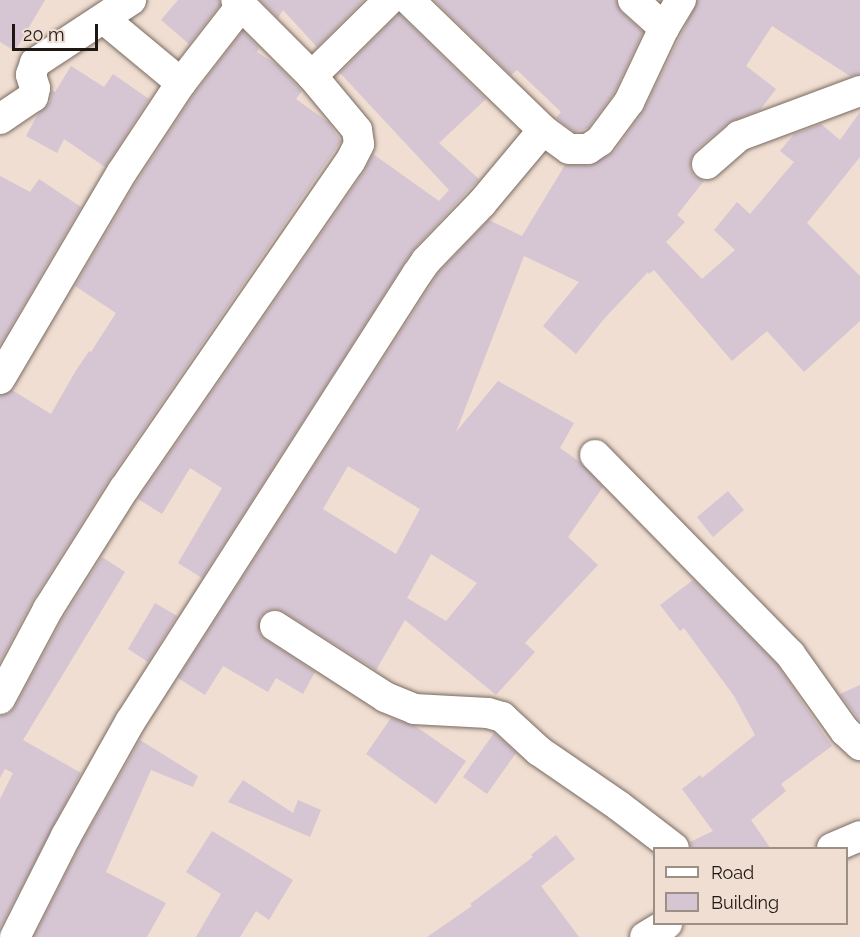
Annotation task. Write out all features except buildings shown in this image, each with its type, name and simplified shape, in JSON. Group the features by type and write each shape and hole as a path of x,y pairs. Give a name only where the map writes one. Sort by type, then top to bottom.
{"street":[{"path":"0,119 33,97 33,82 39,60 110,24 131,0"},
{"path":"312,76 389,0"},
{"path":"409,0 543,130 569,149 588,149 600,141 629,102 664,28 681,0"},
{"path":"633,0 664,28"},
{"path":"0,379 122,172 181,83 239,3 312,76 357,130 360,137 356,152 124,489 48,609 0,699"},
{"path":"110,24 181,83"},
{"path":"707,164 739,136 860,91"},
{"path":"15,937 71,827 130,722 417,274 433,254 476,211 543,130"},
{"path":"595,455 790,654 845,731 860,745"},
{"path":"275,626 374,689 414,709 488,713 502,717 539,751 619,806 671,847"},
{"path":"836,847 860,836"},
{"path":"645,937 665,925"}]}
